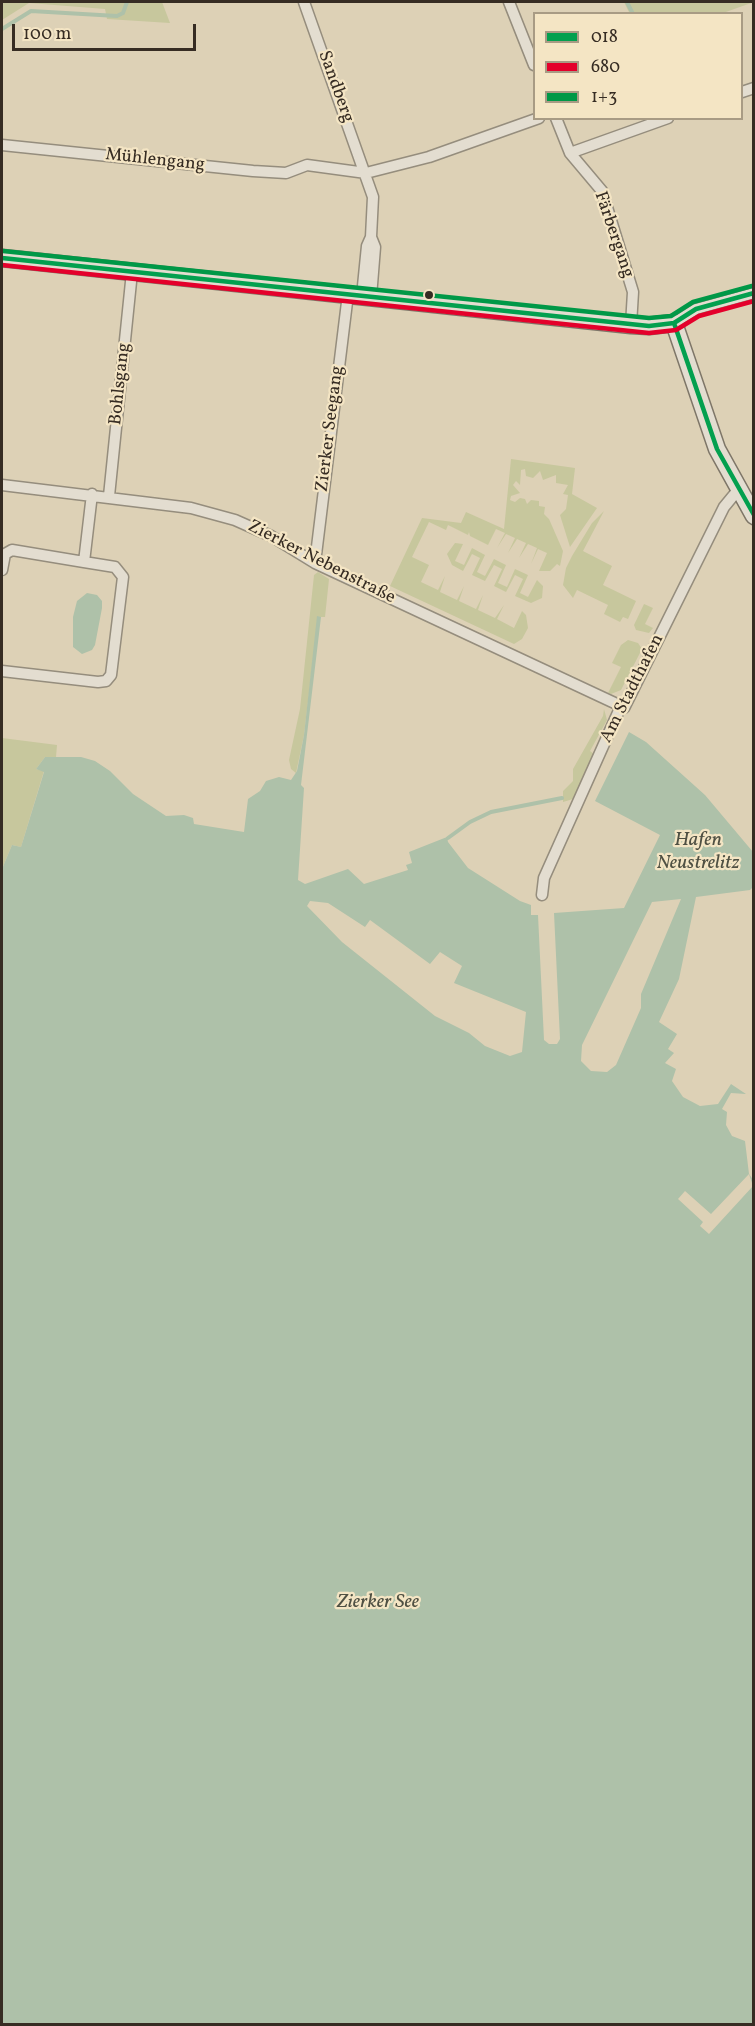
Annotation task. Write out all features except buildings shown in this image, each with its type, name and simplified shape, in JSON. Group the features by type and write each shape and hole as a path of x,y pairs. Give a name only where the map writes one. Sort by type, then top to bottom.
{"main road":[{"path":"2,258 360,296 632,317 649,326 674,323 709,428 753,516"}],"street":[{"name":"Sandberg","path":"304,2 374,197 371,237 367,246 360,296"},
{"path":"508,2 533,63"},
{"path":"366,173 429,157 533,120"},
{"path":"557,120 570,153 662,120"},
{"name":"Mühlengang","path":"2,146 286,173 307,165 366,173"},
{"name":"Färbergang","path":"570,153 602,191 633,292 632,317"},
{"name":"Bohlsgang","path":"109,496 132,272"},
{"path":"674,323 696,309 753,293"},
{"name":"Zierker Seegang","path":"315,563 360,296"},
{"name":"Zierker Nebenstraße","path":"2,485 109,496 191,508 235,520 271,536 315,563 621,706"},
{"name":"Am Stadthafen","path":"542,895 543,878 621,706 624,708 724,507 738,490"},
{"path":"84,562 92,494"},
{"path":"2,570 3,557 12,550 115,567 123,577 112,671 109,678 98,682 2,671"}],"shaded area":[{"path":"2,2 162,2 170,23 107,19 105,9 29,3 2,20"},
{"path":"624,2 754,2 726,12 629,12"},
{"path":"511,459 575,468 572,494 597,508 570,547 560,515 566,509 568,495 563,494 568,485 556,483 556,475 543,480 540,471 533,478 526,476 525,469 521,470 520,485 516,481 513,485 520,493 511,496 510,500 515,502 520,498 525,499 527,504 531,500 539,501 539,506 545,507 544,514 549,519 563,551 560,566 557,564 550,571 539,571 547,553 538,549 531,564 537,548 528,544 519,558 526,543 517,539 508,553 515,538 506,534 497,548 505,533 496,529 488,545 470,536 469,532 468,535 448,525 446,530 429,522 412,557 429,565 421,582 438,590 445,576 440,592 457,600 464,586 459,601 476,609 483,595 478,610 495,618 504,605 497,619 514,628 522,611 526,615 528,628 522,639 514,644 390,586 422,518 461,523 466,512 504,529"},
{"path":"604,511 583,551 612,566 603,585 636,601 628,619 623,617 620,622 604,614 608,605 577,590 573,598 563,585 566,568 572,556 592,523"},
{"path":"455,543 463,544 455,561 464,565 472,548 485,555 477,572 485,576 494,559 506,565 498,583 507,587 515,569 528,575 520,593 528,597 537,580 543,586 542,598 531,603 515,596 523,579 515,575 506,592 494,586 502,569 494,565 485,581 472,575 480,558 472,554 463,571 452,565 447,554"},
{"path":"318,572 329,579 325,617 318,617 304,735 296,773 291,769 289,760 300,709 314,575"},
{"path":"644,604 653,608 645,624 653,628 649,633 636,630 634,625"},
{"path":"628,640 638,643 642,649 621,690 608,693 621,667 612,663 621,645"},
{"path":"604,709 607,720 590,751 594,754 573,799 563,802 563,791 573,781 573,769 603,716"},
{"path":"2,738 57,745 56,757 45,757 36,769 44,771 21,847 12,845 2,869"}],"water":[{"path":"87,593 97,595 102,601 102,608 95,645 92,650 82,654 73,647 73,617 77,601"},
{"name":"Zierker See","path":"317,616 321,617 301,785 304,788 298,880 305,884 348,869 364,884 408,870 406,865 412,863 409,852 447,837 448,842 468,868 520,901 531,905 531,915 538,915 544,1040 549,1044 557,1044 560,1039 554,913 624,908 660,835 595,801 629,732 646,742 705,795 753,852 753,887 750,890 696,897 679,979 659,1022 677,1034 668,1049 674,1053 665,1063 676,1069 672,1081 683,1097 700,1106 718,1104 731,1084 746,1094 731,1093 722,1109 727,1112 726,1125 732,1136 745,1141 749,1174 754,1181 753,2024 2,2024 2,869 12,845 21,847 44,772 36,769 45,757 81,757 95,761 110,771 133,794 166,816 184,815 193,818 194,824 244,832 248,799 260,791 266,781 279,777 291,780 297,771 304,735","holes":["681,899 641,994 641,1008 616,1065 607,1072 591,1071 581,1061 582,1045 652,902","310,901 328,903 365,927 370,920 430,964 440,952 462,966 454,983 526,1012 522,1052 510,1056 485,1046 469,1033 435,1016 342,942 307,906"]}],"pier":[{"path":"749,1174 753,1186 709,1234 700,1226 703,1222 678,1199 685,1191 711,1214"}],"waterway":[{"path":"2,29 31,11 117,16 123,13 127,2"},
{"path":"627,2 632,12"},
{"path":"448,838 470,822 491,812 562,798"}],"transit line":[{"name":"1+3","path":"3,251 649,318 671,316 693,302 752,286"},
{"name":"018","path":"2,258 649,326 674,323 696,309 754,293"},
{"name":"680","path":"2,265 649,333 676,330 699,316 754,301"},
{"name":"018","path":"674,323 717,449 754,515"}],"water label":[{"name":"Hafen Neustrelitz","path":"698,852"}]}
